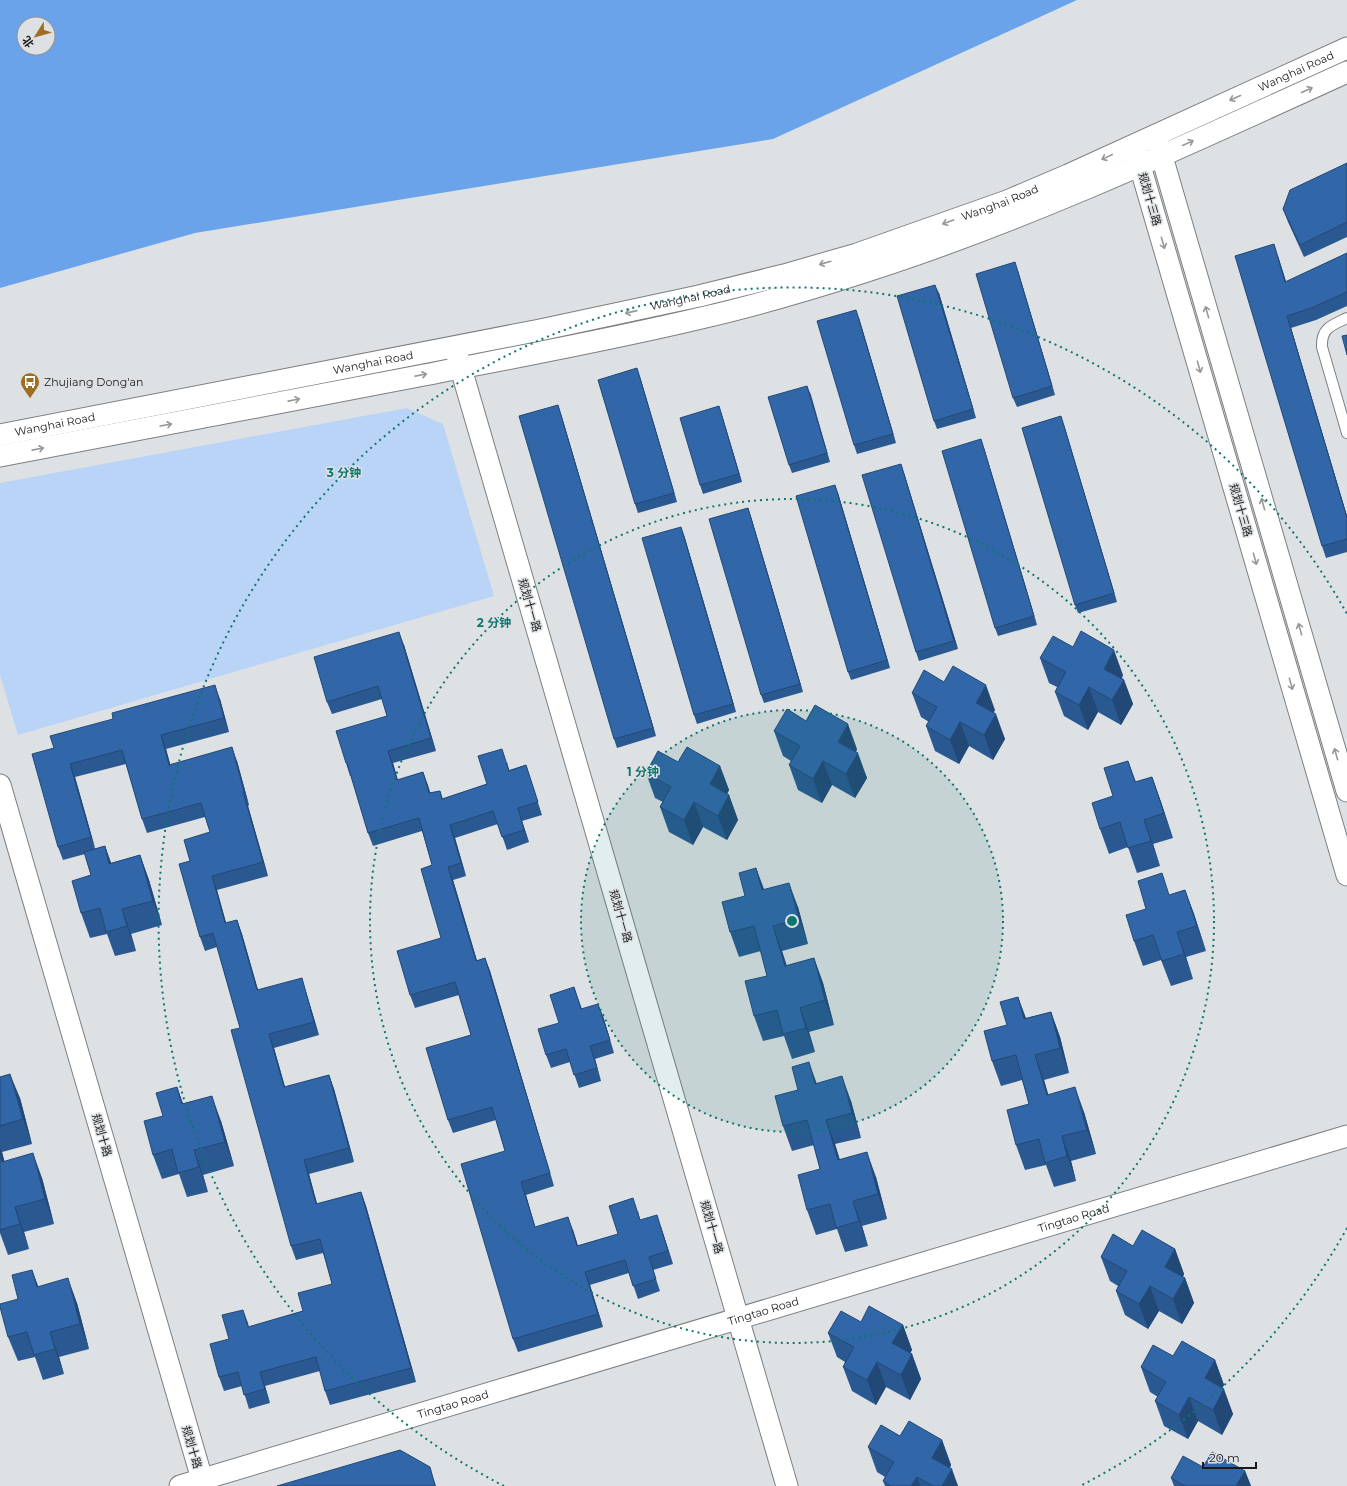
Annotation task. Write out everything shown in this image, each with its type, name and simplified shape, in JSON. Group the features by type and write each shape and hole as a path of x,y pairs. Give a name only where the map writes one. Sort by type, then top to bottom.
{"street":[{"name":"Wanghai Road","path":"0,435 555,327 699,296 784,275 850,256 1007,201 1068,175 1155,134 1347,48"},
{"name":"Wanghai Road","path":"0,456 548,351 704,318 864,272 1018,216 1077,193 1347,72"},
{"name":"规划十三路","path":"1155,134 1347,791"},
{"name":"规划十三路","path":"1134,144 1347,876"},
{"name":"规划十一路","path":"455,347 787,1486"},
{"name":"规划十路","path":"0,785 203,1483"},
{"name":"Tingtao Road","path":"180,1486 203,1483 738,1318 1347,1136"}],"lane":[{"path":"1347,318 1328,327 1321,339 1347,433"}],"shaded area":[{"path":"407,408 443,424 494,596 18,735 0,675 0,483"}],"water":[{"path":"0,0 1077,0 773,139 195,233 0,288"}],"building":[{"path":"1347,163 1347,222 1300,245 1283,209 1290,190"},
{"path":"1274,244 1285,282 1347,253 1347,292 1311,308 1287,316 1347,518 1347,539 1322,546 1235,256"},
{"path":"1015,262 1052,386 1013,398 976,274"},
{"path":"935,285 973,409 934,421 897,296"},
{"path":"856,310 893,434 854,445 817,321"},
{"path":"1347,335 1347,355 1342,336"},
{"path":"637,368 674,493 635,504 598,380"},
{"path":"807,386 827,453 789,465 768,397"},
{"path":"558,405 653,728 614,739 519,416"},
{"path":"719,406 739,474 700,485 680,418"},
{"path":"1061,416 1114,593 1075,605 1022,428"},
{"path":"981,439 1034,616 995,628 942,451"},
{"path":"901,464 954,641 916,652 862,475"},
{"path":"835,485 887,660 848,672 796,496"},
{"path":"748,508 800,684 761,695 709,519"},
{"path":"681,527 733,704 694,715 642,538"},
{"path":"1081,631 1114,650 1104,669 1124,680 1112,700 1089,687 1079,705 1055,692 1066,672 1040,658 1053,636 1073,647"},
{"path":"399,632 431,738 388,751 397,780 423,772 429,793 440,791 442,799 487,784 478,756 502,749 509,771 526,765 538,802 518,808 524,830 502,837 493,811 450,825 461,863 448,867 476,961 485,958 550,1173 521,1182 535,1227 568,1217 577,1246 618,1234 609,1206 633,1198 640,1220 657,1215 668,1251 649,1257 656,1279 633,1286 625,1260 585,1272 598,1314 513,1339 461,1164 505,1151 492,1107 448,1120 426,1048 471,1035 455,982 410,995 397,951 441,938 421,869 432,865 419,818 368,833 336,731 387,716 378,686 327,702 314,657"},
{"path":"953,666 986,685 976,703 996,714 984,735 960,722 950,740 926,726 937,707 912,693 924,670 944,682"},
{"path":"215,685 224,718 161,735 169,765 232,747 263,862 212,876 225,923 237,920 257,990 302,978 314,1022 269,1034 284,1087 329,1075 349,1148 304,1160 316,1204 361,1192 411,1368 325,1391 316,1357 260,1372 265,1389 244,1395 238,1372 219,1377 210,1344 229,1339 222,1315 243,1310 248,1327 303,1311 298,1293 332,1284 320,1239 291,1246 231,1030 240,1028 213,933 200,937 179,864 190,861 184,840 210,832 201,803 142,819 122,750 70,764 91,837 58,847 32,754 54,748 50,736 113,719 112,713"},
{"path":"815,705 848,724 838,742 858,753 846,774 823,761 813,779 789,765 800,746 774,731 787,709 806,721"},
{"path":"687,747 720,766 710,784 729,795 718,816 694,802 684,820 660,807 671,787 646,773 658,751 678,762"},
{"path":"1128,761 1135,782 1152,777 1164,813 1144,820 1151,841 1128,848 1120,822 1100,829 1092,803 1113,796 1104,768"},
{"path":"105,846 109,864 140,855 153,901 122,909 127,926 106,932 100,908 81,913 72,881 91,875 84,852"},
{"path":"756,868 762,890 789,883 799,919 773,926 785,966 814,958 825,1000 800,1008 806,1028 783,1034 777,1010 754,1016 745,981 767,976 754,926 730,932 722,902 745,896 739,873"},
{"path":"1162,873 1169,895 1185,890 1197,926 1177,932 1184,954 1162,961 1153,935 1134,941 1126,915 1146,909 1138,881"},
{"path":"574,987 581,1009 598,1004 610,1040 590,1046 597,1068 574,1075 566,1049 546,1055 538,1029 559,1023 550,995"},
{"path":"1018,997 1024,1019 1051,1012 1060,1048 1035,1055 1047,1095 1075,1087 1087,1130 1062,1136 1067,1156 1045,1163 1039,1139 1016,1145 1007,1110 1029,1104 1016,1055 992,1061 984,1031 1007,1025 1000,1002"},
{"path":"809,1062 815,1084 842,1076 852,1113 826,1120 838,1160 867,1152 878,1194 853,1201 859,1221 836,1228 830,1204 807,1210 798,1175 820,1169 807,1120 783,1126 775,1096 798,1090 792,1067"},
{"path":"10,1074 23,1119 0,1126 0,1077"},
{"path":"177,1087 182,1104 212,1096 225,1142 194,1150 199,1167 178,1173 172,1149 153,1155 144,1121 163,1116 156,1093"},
{"path":"33,1153 45,1199 15,1207 20,1224 0,1230 0,1154 2,1162"},
{"path":"1142,1230 1175,1249 1165,1267 1185,1278 1173,1299 1150,1286 1139,1304 1116,1291 1127,1271 1101,1257 1113,1234 1133,1246"},
{"path":"32,1270 37,1287 68,1278 80,1324 50,1332 55,1349 34,1355 27,1332 8,1337 0,1307 0,1304 18,1299 12,1275"},
{"path":"869,1306 903,1325 892,1343 912,1354 901,1375 877,1362 867,1380 843,1367 854,1347 828,1333 841,1311 861,1322"},
{"path":"1182,1341 1215,1360 1205,1378 1224,1389 1213,1410 1189,1397 1179,1415 1155,1401 1166,1382 1141,1367 1153,1345 1173,1356"},
{"path":"909,1421 942,1440 932,1458 952,1469 942,1486 933,1486 917,1477 911,1486 891,1486 883,1481 894,1462 868,1447 881,1425 900,1436"},
{"path":"400,1450 430,1467 435,1486 277,1486"},
{"path":"1212,1452 1245,1471 1236,1486 1185,1486 1171,1478 1183,1456 1203,1467"}],"place":[{"name":"Zhujiang Dong'an","path":"30,399"}]}
